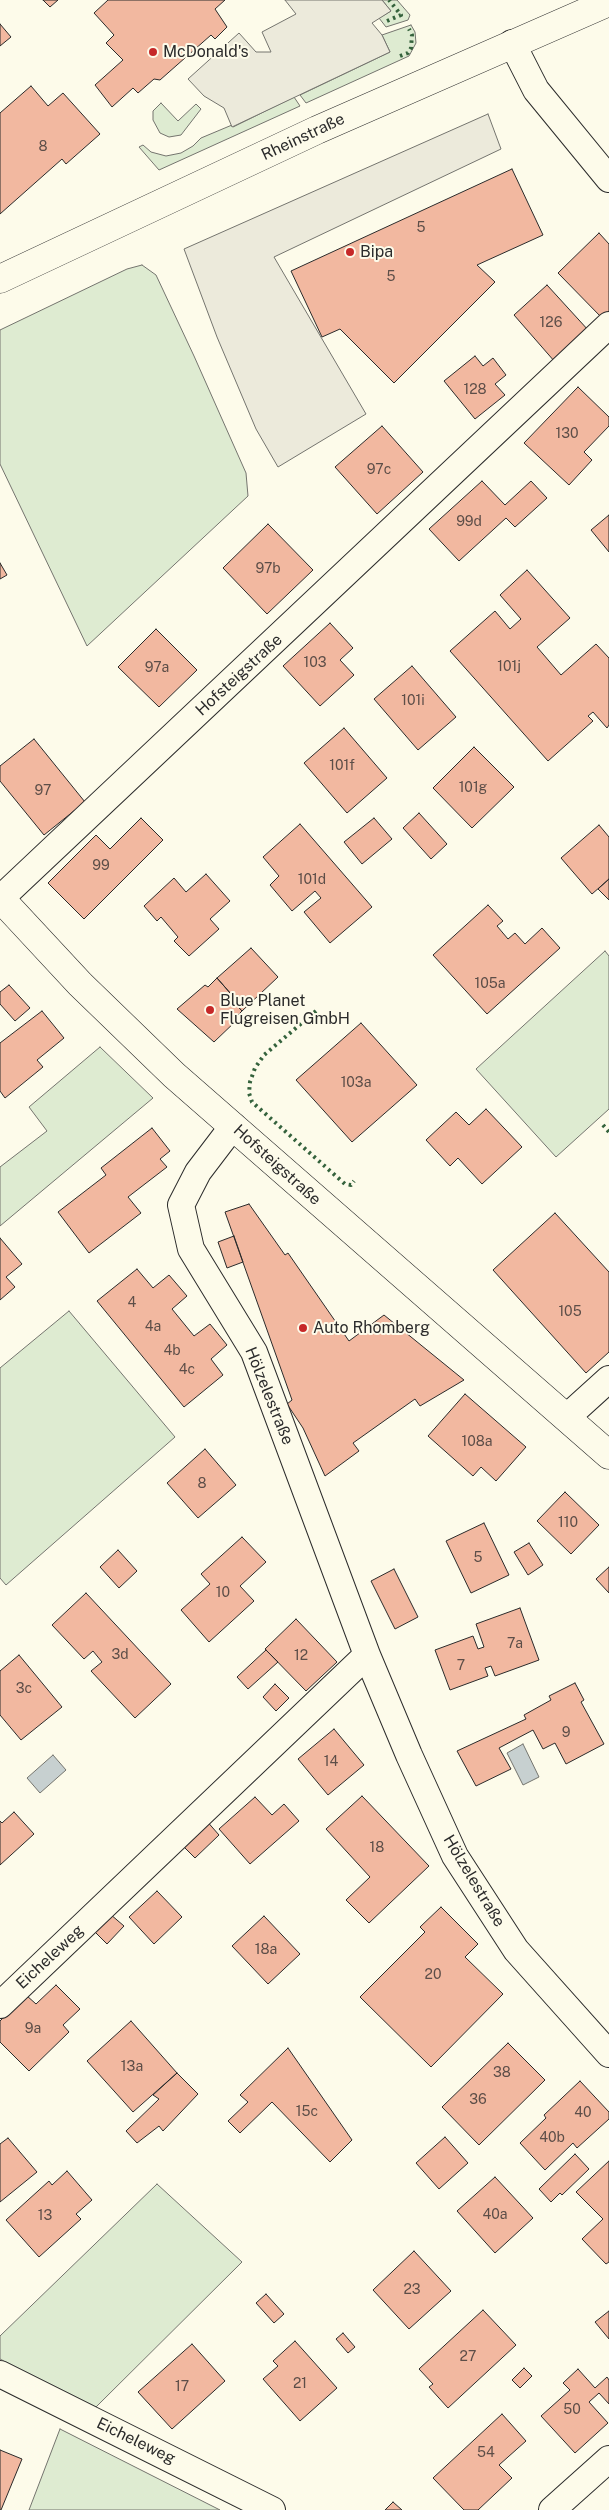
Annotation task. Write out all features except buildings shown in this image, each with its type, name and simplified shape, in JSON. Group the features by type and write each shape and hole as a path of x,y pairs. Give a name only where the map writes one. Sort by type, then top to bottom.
{"main road":[{"name":"Rheinstraße","path":"0,279 316,130 609,2"},
{"name":"Hofsteigstraße","path":"0,898 80,984 174,1075 233,1126 267,1159 609,1455"}],"street":[{"path":"512,43 536,90 609,179"},
{"name":"Hofsteigstraße","path":"0,898 609,326"},
{"name":"Hölzelestraße","path":"233,1126 198,1172 181,1205 192,1249 254,1352 367,1655 409,1755 455,1856 516,1950 609,2054"},
{"path":"567,1417 609,1379"},
{"name":"Eicheleweg","path":"0,2004 367,1655"},
{"name":"Eicheleweg","path":"0,2374 272,2510"},
{"path":"552,2510 609,2459"}],"green space":[{"path":"382,0 397,0 410,15 408,20 386,27 379,18 391,11"},
{"path":"411,25 415,32 416,43 409,56 306,103 300,95 390,52 382,35"},
{"path":"294,97 300,106 159,170 139,147 143,145 151,152 166,156 181,153 193,146 201,138 232,125 233,127"},
{"path":"161,103 178,121 196,104 201,109 181,135 169,137 160,133 153,120 153,111"},
{"path":"142,265 156,275 194,356 246,473 248,496 87,646 0,464 0,330 127,269"},
{"path":"605,951 609,956 609,1109 556,1157 476,1069"},
{"path":"100,1047 153,1098 0,1226 0,1167 47,1131 29,1107"},
{"path":"69,1311 175,1437 6,1585 0,1578 0,1368"},
{"path":"157,2184 242,2262 96,2407 0,2359 0,2336"},
{"path":"60,2429 220,2510 29,2510"}],"shaded area":[{"path":"285,0 382,0 391,11 372,23 382,35 390,52 232,127 224,108 204,96 188,79 239,33 256,52 271,52 262,32 296,14"},
{"path":"488,114 501,149 274,257 366,414 278,467 256,429 217,337 184,249"},
{"path":"523,1744 539,1777 523,1785 507,1753"},
{"path":"53,1755 66,1770 40,1793 27,1778"}],"hedge":[{"path":"387,21 401,15 389,0"},
{"path":"400,56 408,53 411,48 412,35 409,29"},
{"path":"316,1011 264,1055 255,1068 250,1082 249,1093 252,1102 345,1184 351,1185 354,1181"},
{"path":"603,1125 609,1132"}],"place":[{"name":"McDonald's","path":"153,52"},
{"name":"Bipa","path":"350,252"},
{"name":"Blue Planet Flugreisen GmbH","path":"210,1010"},
{"name":"Auto Rhomberg","path":"303,1328"}]}
